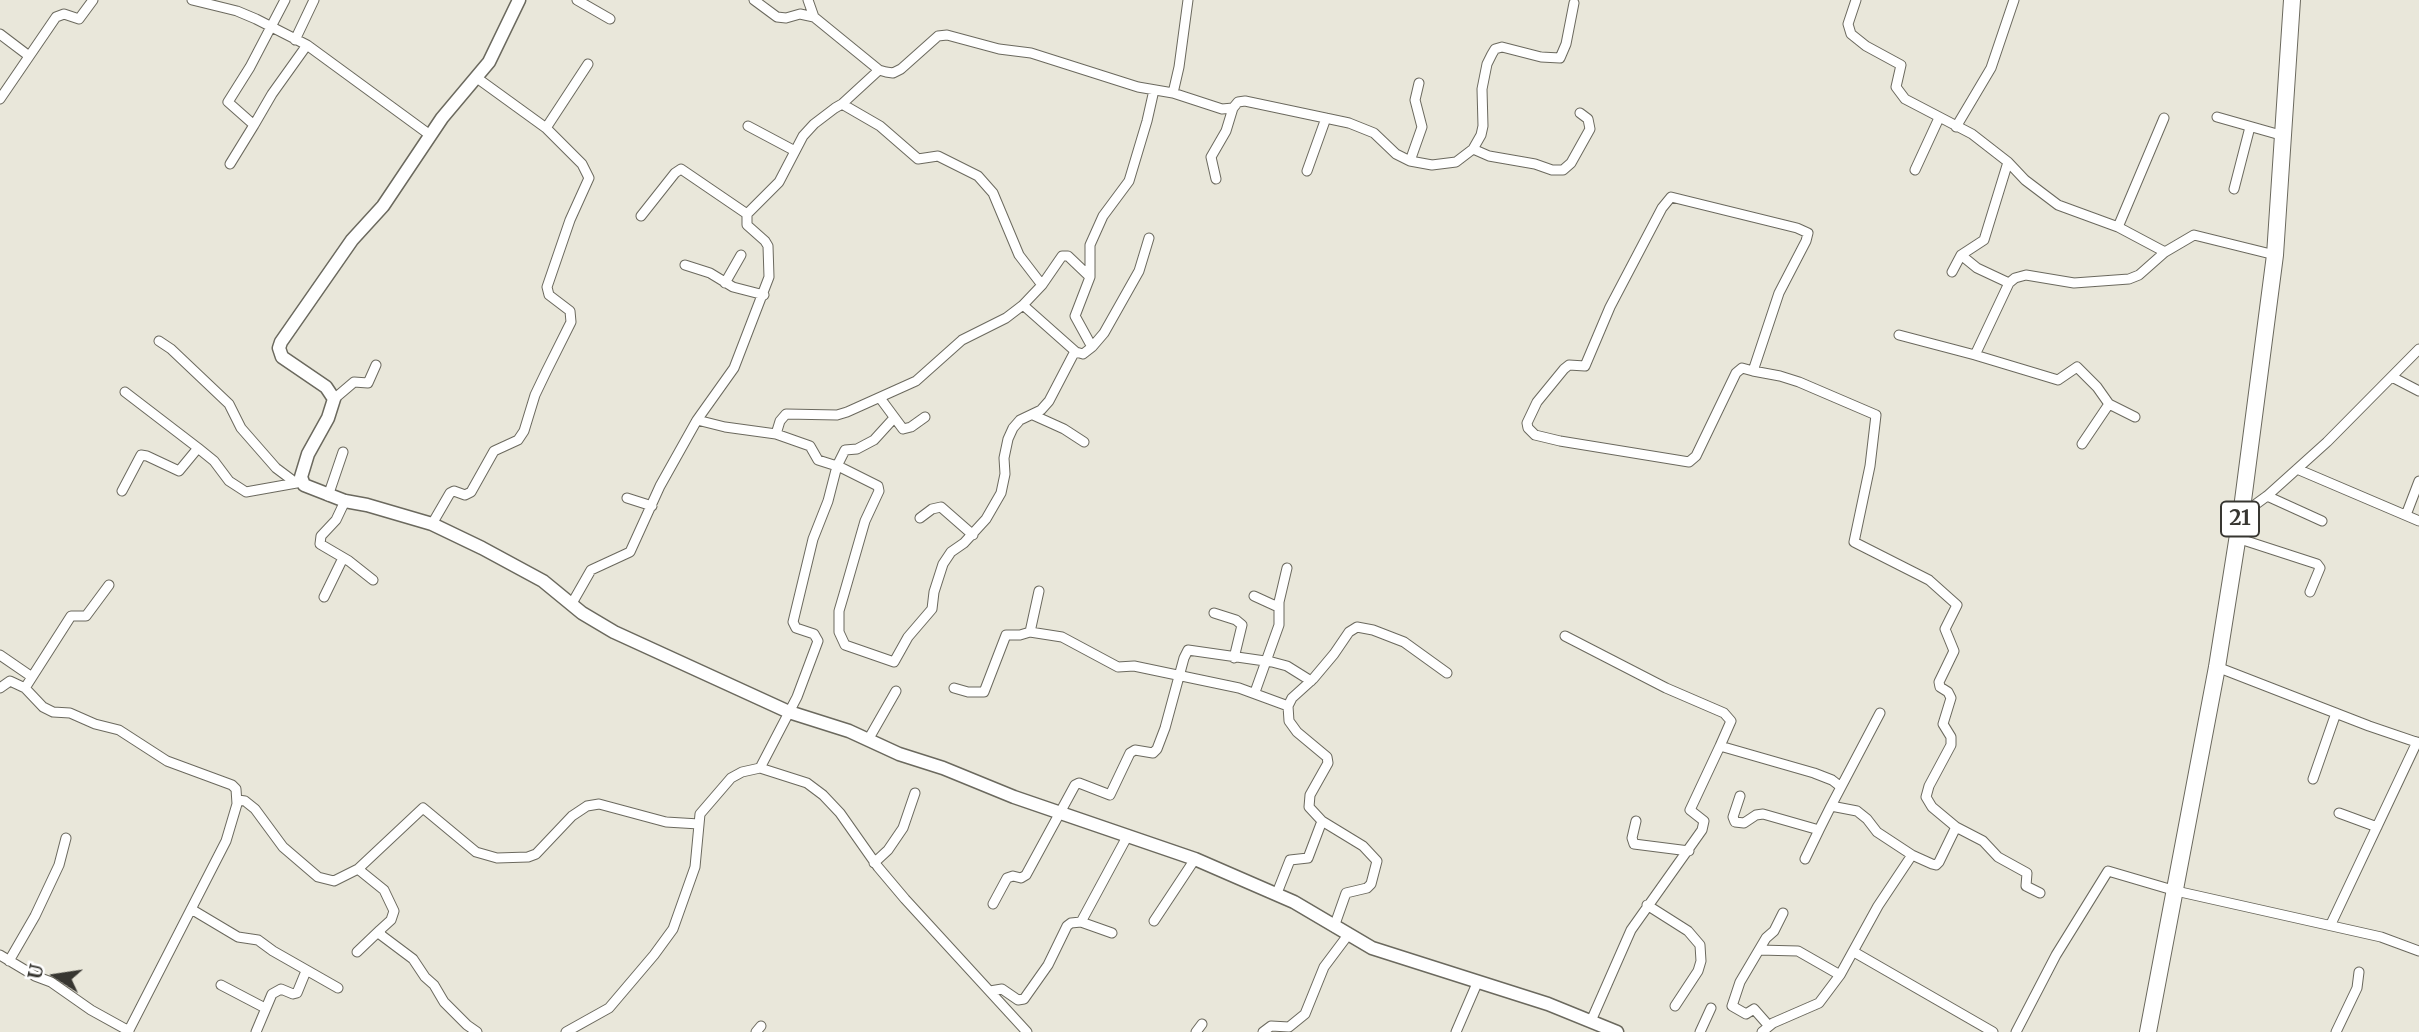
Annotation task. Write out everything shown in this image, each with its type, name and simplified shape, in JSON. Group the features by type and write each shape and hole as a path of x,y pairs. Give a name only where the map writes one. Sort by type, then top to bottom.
{"highway":[{"name":"21","path":"2148,1032 2217,667 2241,516 2275,256 2292,0"}],"street":[{"path":"0,99 56,17 64,14 79,19 93,0"},
{"path":"191,0 237,11 321,53 430,135"},
{"path":"254,125 228,102 285,0"},
{"path":"295,40 314,0"},
{"path":"334,400 326,387 282,357 279,348 281,342 352,240 383,206 430,135 489,62 519,0"},
{"path":"577,0 611,19"},
{"path":"594,10 600,0"},
{"path":"754,0 777,17 786,18 800,14 814,16"},
{"path":"808,0 814,16 879,70 893,73 901,69 938,36 947,35 999,49 1031,52 1138,87 1173,93 1222,109 1233,108"},
{"path":"1173,93 1188,0"},
{"path":"1856,0 1848,24 1851,34 1866,46 1901,65 1896,83 1897,90 1905,99 1972,134 2058,205 2118,227 2165,252"},
{"path":"1956,127 1991,68 2014,0"},
{"path":"1216,179 1211,157 1226,131 1233,108 1238,102 1245,101 1364,128 1374,133 1396,154 1410,161 1432,165 1456,162 1473,149 1483,125 1482,89 1486,64 1495,49 1502,47 1541,57 1560,58 1566,44 1574,3"},
{"path":"0,34 29,56"},
{"path":"229,164 272,94 307,46"},
{"path":"546,128 588,64"},
{"path":"571,605 591,570 630,552 660,486 697,420 734,368 769,277 768,246 765,240 747,225 747,214 779,182 794,151 814,124 842,104 879,70"},
{"path":"432,524 450,493 454,491 465,495 471,492 494,451 518,440 524,431 541,383 571,322 570,311 549,295 547,287 570,220 589,178 582,164 546,128 477,78"},
{"path":"1410,161 1422,127 1415,100 1419,83"},
{"path":"1091,347 1075,316 1090,276 1090,245 1103,216 1129,181 1154,90"},
{"path":"842,104 880,126 918,159 938,156 951,160 987,184 1019,255 1042,285"},
{"path":"1473,149 1489,156 1563,170 1577,155 1590,129 1588,119 1580,113"},
{"path":"2217,117 2284,136"},
{"path":"1307,171 1326,118"},
{"path":"1915,170 1939,118"},
{"path":"2118,227 2164,118"},
{"path":"748,125 794,151"},
{"path":"2234,189 2249,127"},
{"path":"1952,272 1961,256 1984,240 2008,162"},
{"path":"641,216 681,169 747,214"},
{"path":"1753,371 1779,292 1808,233 1671,197 1662,208 1610,307 1585,366 1569,365 1564,369 1537,402 1527,423 1528,428 1535,435 1560,441 1689,462 1696,456 1736,373 1742,368 1753,371 1813,387 1877,416 1854,542 1929,580 1956,605 1945,629 1954,650 1939,682 1940,687 1948,692 1951,698 1943,724 1952,740 1926,797 1932,807 1956,827 1983,841 1998,857 2027,873 2025,887 2040,893"},
{"path":"1975,355 2009,284 2015,278 2026,275 2068,283 2129,279 2139,275 2165,252 2194,235 2275,256"},
{"path":"1023,305 1076,352 1083,354 1104,332 1143,262 1149,238"},
{"path":"725,283 740,255"},
{"path":"776,435 780,421 786,414 837,415 916,381 962,340 1006,318 1023,305 1042,285 1062,256 1065,255 1090,276"},
{"path":"1961,256 1977,268 2009,284"},
{"path":"685,265 698,268 725,283 764,295"},
{"path":"1899,335 2058,380 2077,367 2109,404 2136,417"},
{"path":"159,341 229,404 242,428 276,468 308,488 345,501 432,524 531,574 571,605 614,632 789,712 849,731 1014,797 1195,859 1277,893 1372,948 1548,1004 1617,1032"},
{"path":"2241,516 2297,470 2419,349"},
{"path":"697,420 776,435 810,446 818,460 878,486 879,491 865,521 839,611 839,632 845,645 887,661 896,661 908,637 932,609 933,592 943,564 951,552 973,535 1001,493 1006,449 1013,428 1020,420 1034,415 1049,401 1076,352"},
{"path":"299,482 308,454 328,418 334,400 353,383 368,383 376,365"},
{"path":"2392,377 2419,391"},
{"path":"124,392 214,461 229,481 246,492 299,482"},
{"path":"880,398 905,430 925,417"},
{"path":"2082,444 2109,404"},
{"path":"1034,415 1084,442"},
{"path":"760,768 797,697 818,641 814,634 796,628 793,622 813,539 828,501 837,466 845,450 857,449 874,440 894,418"},
{"path":"122,491 141,455 178,471 198,448"},
{"path":"328,496 343,452"},
{"path":"2297,470 2419,521"},
{"path":"2406,515 2419,481"},
{"path":"2267,496 2322,521"},
{"path":"627,498 652,506"},
{"path":"345,501 336,520 319,540 323,546 373,580"},
{"path":"920,518 941,507 973,535"},
{"path":"2237,538 2317,564 2319,568 2310,592"},
{"path":"324,597 343,558"},
{"path":"1255,692 1279,625 1281,617 1278,607 1287,568"},
{"path":"25,688 71,616 86,616 109,585"},
{"path":"1030,632 1039,592"},
{"path":"1254,596 1278,607"},
{"path":"1214,613 1236,620 1242,625 1234,658"},
{"path":"1334,927 1346,893 1367,888 1371,884 1377,861 1363,846 1322,821 1312,811 1309,802 1313,788 1328,763 1327,757 1297,732 1289,721 1288,706 1349,632 1357,627 1404,642 1447,673"},
{"path":"954,688 968,692 984,692 1006,635 1030,632 1062,637 1118,667 1134,666 1255,692 1288,706"},
{"path":"1565,636 1613,658 1657,684 1724,713 1731,721 1691,807 1691,812 1704,823 1689,851 1647,905 1624,944 1591,1021"},
{"path":"993,904 1007,878 1021,878 1026,875 1077,784 1110,795 1133,750 1153,753 1157,749 1166,728 1188,650 1287,666 1311,681"},
{"path":"0,655 32,677"},
{"path":"2217,667 2418,743 2331,925"},
{"path":"0,688 10,681 25,688 49,710 70,713 94,724 119,730 167,761 232,785 236,789 238,800 226,841 128,1032 51,982 35,976 0,955"},
{"path":"868,740 896,691"},
{"path":"1805,859 1880,713"},
{"path":"2313,779 2336,713"},
{"path":"1720,746 1814,773 1841,787"},
{"path":"566,1032 609,1008 654,955 677,920 695,867 702,810 731,778 760,768 814,787 840,813 874,863 905,900 1027,1032"},
{"path":"874,863 888,850 903,828 915,793"},
{"path":"1740,796 1734,813 1735,821 1746,822 1763,814 1819,830"},
{"path":"238,800 249,803 283,847 318,877 334,881 358,869 418,810 426,808 476,852 497,858 528,857 536,854 572,816 587,806 599,804 699,828"},
{"path":"1831,806 1857,811 1877,832 1912,855 1936,865 1956,827"},
{"path":"2339,813 2377,827"},
{"path":"1277,893 1290,860 1308,858 1322,821"},
{"path":"1636,821 1632,842 1689,851"},
{"path":"1081,922 1128,835"},
{"path":"9,961 36,916 59,864 66,838"},
{"path":"1783,913 1740,982 1732,1006 1746,1014 1754,1009 1766,1029 1819,1003 1840,975 1878,906 1912,855"},
{"path":"1154,921 1195,859"},
{"path":"356,952 393,917 390,899 384,890 358,869"},
{"path":"2016,1032 2056,955 2106,873 2111,871 2176,891 2381,937 2419,951"},
{"path":"1647,905 1688,931 1700,945 1701,961 1695,979 1675,1006"},
{"path":"191,909 238,937 258,940 338,988"},
{"path":"990,991 1002,989 1018,1000 1024,999 1048,965 1067,926 1075,921 1112,933"},
{"path":"380,930 384,939 413,959 425,977 437,988 444,1002 477,1032"},
{"path":"1263,1032 1271,1027 1289,1027 1305,1014 1324,967 1348,935"},
{"path":"1759,950 1798,951 1840,975"},
{"path":"1854,952 1993,1032"},
{"path":"256,1032 275,990 297,993 306,971"},
{"path":"2336,1032 2357,988 2359,972"},
{"path":"1456,1032 1478,981"},
{"path":"221,985 265,1008"},
{"path":"1700,1032 1711,1008"}]}
